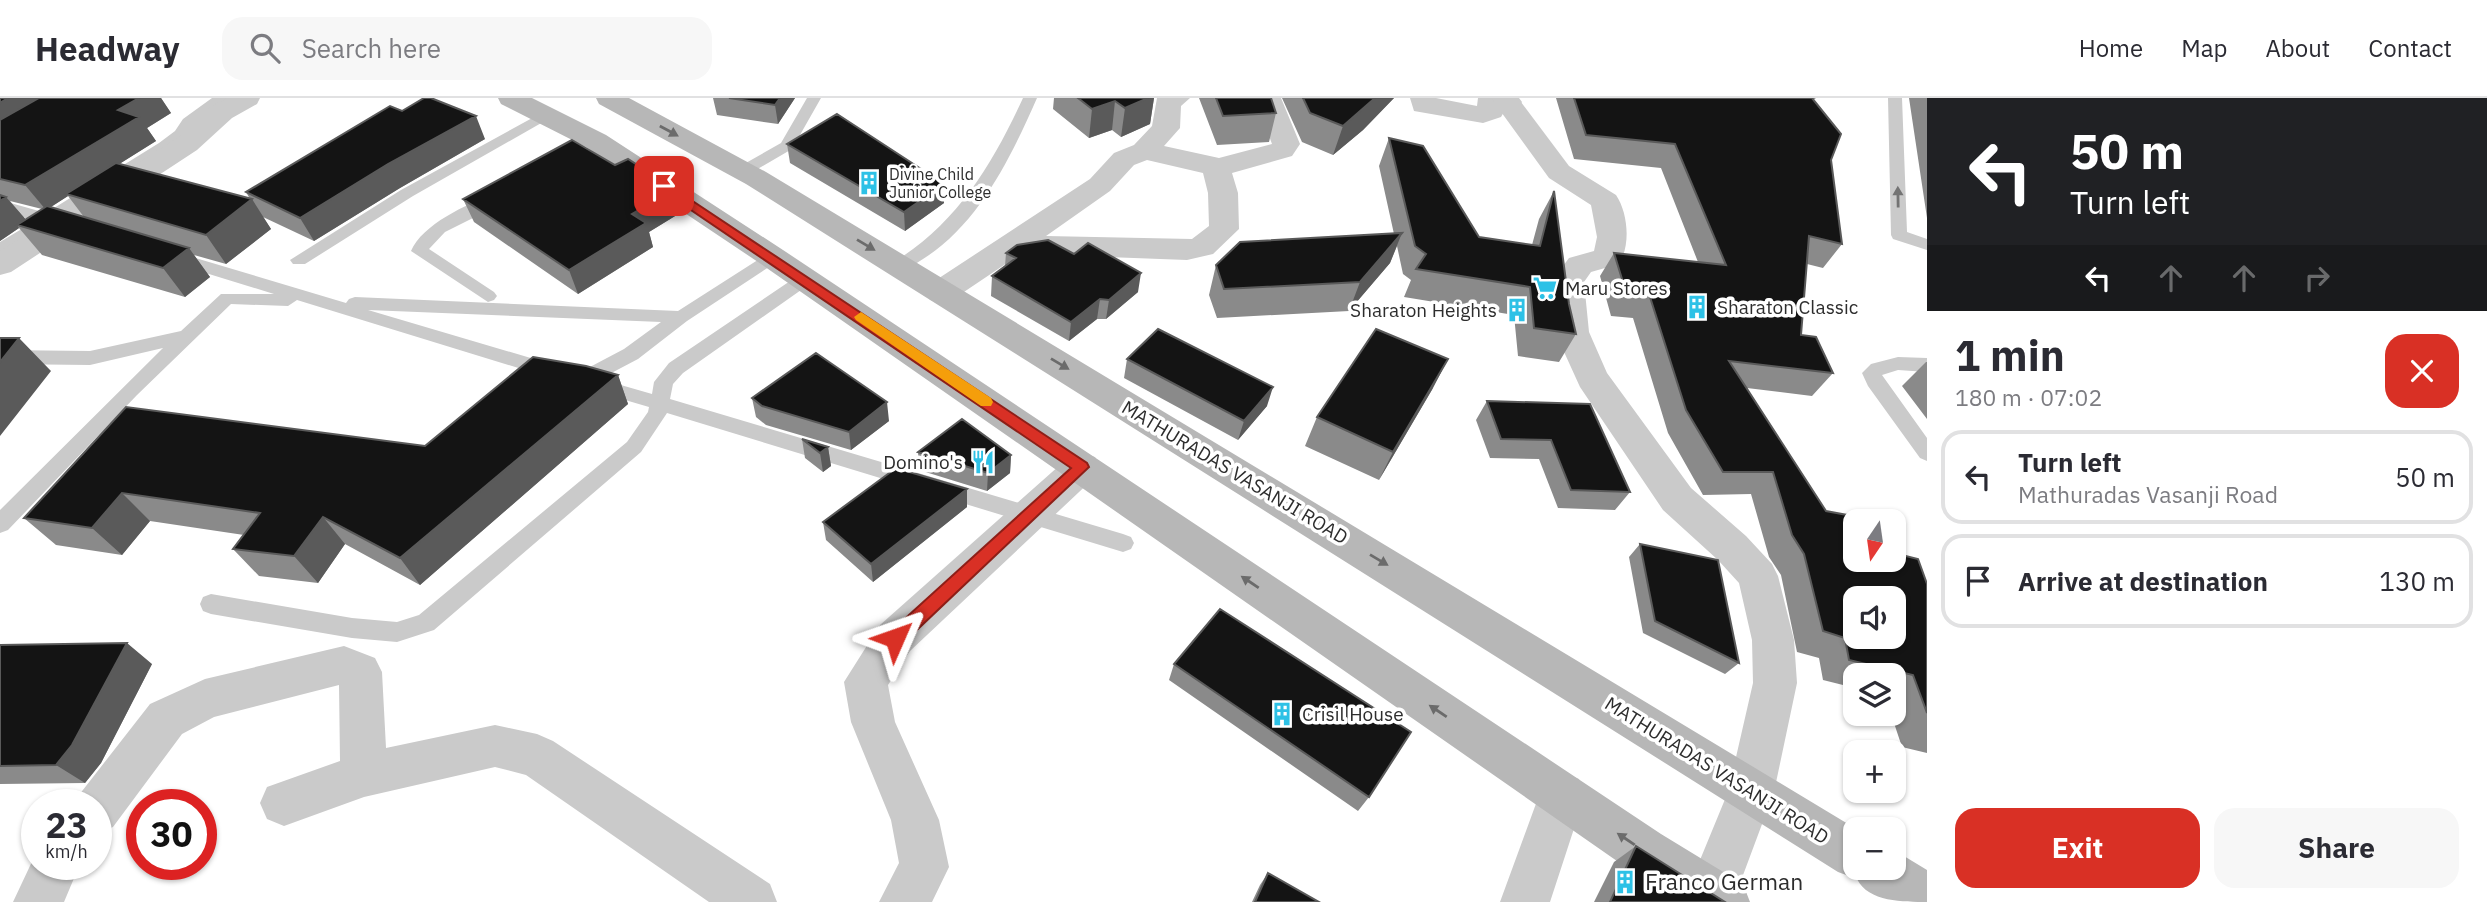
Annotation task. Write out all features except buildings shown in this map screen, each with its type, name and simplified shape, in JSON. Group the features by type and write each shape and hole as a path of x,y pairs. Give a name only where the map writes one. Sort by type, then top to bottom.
{"main road":[{"path":"511,98 545,115 589,149 772,257 1562,795 1718,898"},
{"name":"MATHURADAS VASANJI ROAD","path":"609,98 743,171 900,266 1843,848"},
{"path":"1897,880 1927,898"}],"street":[{"path":"0,265 187,144 222,112 247,98"},
{"path":"1144,151 1216,167 1282,150 1286,144 1268,98"},
{"path":"1423,98 1424,105 1427,106 1483,115 1489,114 1498,100 1559,172 1605,201 1612,237 1608,257 1580,265 1569,281 1572,332 1592,378 1677,499 1732,548 1758,576 1773,640 1775,683 1751,792 1718,898"},
{"path":"941,292 1100,185 1124,159 1144,151 1166,128 1161,109"},
{"path":"998,255 1054,245 1156,250 1202,247 1224,229 1223,193 1216,167"},
{"path":"904,902 924,867 915,820 873,722 866,682 895,638 1082,467"},
{"path":"112,790 166,719 205,699 344,666 360,672 364,775"},
{"path":"284,803 364,775 495,746 537,756 751,902"},
{"path":"1525,902 1562,795"},
{"path":"38,902 48,880"}],"lane":[{"path":"0,250 164,146 181,134 188,121 222,98"},
{"path":"743,171 787,146 814,98"},
{"path":"900,266 919,255 976,199 1030,98"},
{"path":"1895,98 1899,235 1927,246"},
{"path":"299,260 407,193 545,115"},
{"path":"488,296 420,251 421,242 431,233 512,190"},
{"path":"0,205 94,233"},
{"path":"160,253 1123,543"},
{"path":"578,382 631,354 681,317 772,257"},
{"path":"211,604 276,617 397,632 426,623 634,447 657,414 664,382 676,368 805,279"},
{"path":"0,524 130,390 227,298 681,317"},
{"path":"0,357 90,358 185,337"},
{"path":"1927,365 1894,363 1881,366 1872,373 1875,382 1927,453"}],"slow traffic":[{"path":"861,317 986,402"}],"place":[{"name":"Divine Child Junior College","path":"869,183"},
{"name":"Maru Stores","path":"1545,288"},
{"name":"Sharaton Classic","path":"1697,307"},
{"name":"Sharaton Heights","path":"1517,310"},
{"name":"Domino's","path":"983,462"},
{"name":"Crisil House","path":"1282,714"},
{"name":"Franco German","path":"1625,882"}],"route":[{"path":"664,186 1082,467 895,638"}]}
